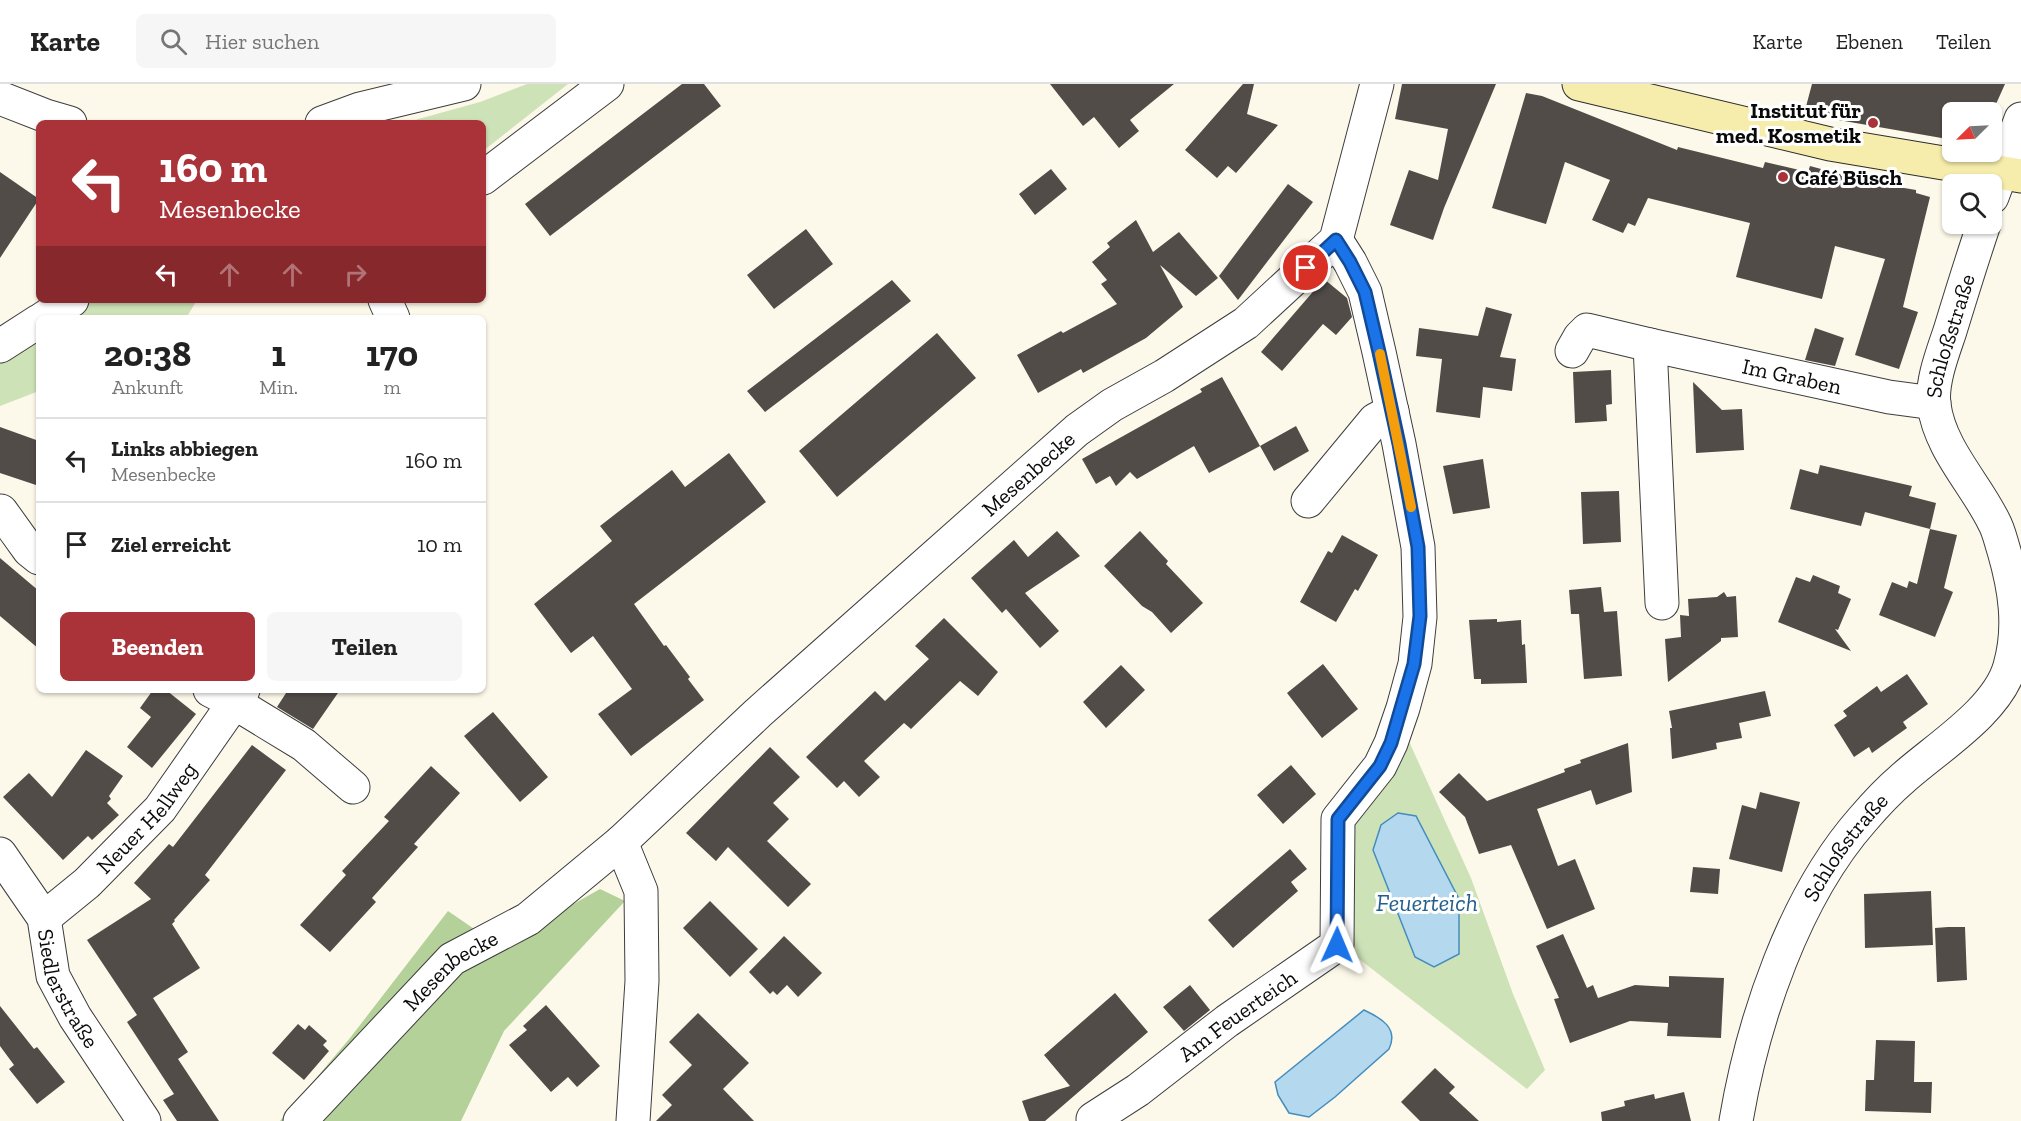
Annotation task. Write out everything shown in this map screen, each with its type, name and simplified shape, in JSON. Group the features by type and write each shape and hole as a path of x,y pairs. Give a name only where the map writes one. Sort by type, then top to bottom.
{"street":[{"path":"331,120 360,110 464,84"},
{"path":"486,176 607,84"},
{"path":"1336,240 1377,84"},
{"path":"1579,84 1830,144 2004,182 2021,119"},
{"path":"0,98 60,120"},
{"name":"Schloßstraße","path":"1736,1121 1744,1075 1779,963 1804,908 1825,871 1862,820 1901,780 1959,731 1993,698 2009,671 2015,651 2019,615 2013,580 1995,523 1950,450 1939,427 1934,403 1938,369 1981,234"},
{"name":"Am Feuerteich","path":"1093,1119 1138,1090 1227,1021 1337,945 1338,819 1380,766 1391,743 1414,664 1420,616 1418,547 1392,411 1365,292 1336,240"},
{"name":"Mesenbecke","path":"300,1121 452,959 528,919 621,842 758,713 1077,430 1112,405 1164,376 1246,323 1336,240"},
{"path":"49,315 67,303"},
{"path":"0,346 36,323"},
{"name":"Im Graben","path":"1572,351 1587,330 1889,396 1934,403"},
{"path":"1650,345 1662,603"},
{"path":"1308,501 1376,420 1392,411"},
{"path":"1,511 29,550 36,556"},
{"name":"Neuer Hellweg","path":"44,918 87,883 160,809 229,694 304,745 353,787"},
{"path":"621,842 641,891 642,981 633,1121"},
{"name":"Siedlerstraße","path":"0,854 44,918 54,976 75,1017 144,1121"}],"green space":[{"path":"527,84 568,84 486,149 486,120 415,120 480,102"},
{"path":"82,303 195,303 188,315 64,315"},
{"path":"36,333 36,392 0,406 0,357"},
{"path":"1407,737 1471,878 1513,994 1545,1070 1527,1089 1350,952 1353,823"},
{"path":"600,889 625,901 504,1031 461,1121 280,1121 350,1038 448,911 499,946"}],"water":[{"name":"Feuerteich","path":"1398,813 1416,816 1459,899 1459,954 1434,967 1415,957 1373,850 1381,825"},
{"path":"1364,1010 1387,1025 1392,1035 1389,1049 1309,1117 1289,1113 1278,1095 1275,1082"}],"building":[{"path":"682,84 704,84 721,106 550,236 525,204"},
{"path":"1050,84 1174,84 1130,120 1139,131 1119,148 1094,117 1083,126"},
{"path":"1243,84 1254,84 1247,114 1278,125 1236,173 1228,166 1217,178 1185,150"},
{"path":"1402,84 1496,84 1433,240 1390,225 1409,170 1438,180 1448,129 1395,119"},
{"path":"1812,84 2005,84 1997,102 1942,102 1942,138 1804,114"},
{"path":"1526,93 1542,96 1677,150 1678,147 1763,168 1765,162 1808,172 1810,166 1869,182 1916,190 1916,193 1930,197 1903,307 1918,312 1899,369 1855,355 1885,259 1835,246 1822,299 1736,277 1750,223 1648,198 1635,226 1628,223 1623,233 1592,220 1610,180 1565,162 1546,224 1492,208"},
{"path":"1051,169 1067,189 1035,215 1019,194"},
{"path":"0,172 36,197 36,204 0,258"},
{"path":"1288,184 1313,202 1238,300 1219,276"},
{"path":"1136,220 1153,252 1179,232 1218,278 1196,296 1160,265 1183,307 1146,338 1083,373 1081,369 1038,393 1017,355 1117,304 1101,284 1107,280 1092,262 1110,247 1107,243"},
{"path":"806,229 833,264 774,309 747,275"},
{"path":"1324,279 1347,298 1352,317 1336,335 1323,324 1282,371 1261,352"},
{"path":"892,280 911,301 765,412 747,391"},
{"path":"1486,307 1512,314 1500,357 1516,359 1512,391 1483,387 1480,418 1436,412 1442,359 1416,356 1419,328 1478,336"},
{"path":"1815,328 1844,338 1835,366 1805,360"},
{"path":"937,333 976,378 837,497 799,451"},
{"path":"1611,370 1612,404 1606,405 1607,421 1575,423 1573,372"},
{"path":"1222,377 1260,446 1209,473 1194,446 1137,479 1130,472 1116,486 1110,476 1096,484 1082,459 1202,392 1200,389"},
{"path":"1693,382 1722,410 1742,409 1744,450 1696,453"},
{"path":"1296,426 1309,451 1274,471 1260,446"},
{"path":"0,427 36,440 36,485 0,473"},
{"path":"729,453 766,502 634,604 690,677 688,679 704,700 631,756 598,714 632,689 593,636 571,653 534,604 612,541 600,526 672,470 685,487"},
{"path":"1483,459 1490,508 1453,514 1443,466"},
{"path":"1820,465 1912,486 1909,496 1936,503 1930,529 1865,512 1861,526 1790,509 1800,469 1818,474"},
{"path":"1619,491 1621,542 1583,544 1581,492"},
{"path":"1930,529 1957,535 1944,588 1953,592 1935,637 1879,615 1892,582 1907,588 1909,581 1917,584"},
{"path":"1057,531 1080,556 1025,593 1059,631 1040,648 1006,609 1002,613 971,578 1014,540 1028,557"},
{"path":"1140,531 1168,561 1166,564 1203,603 1171,633 1104,566"},
{"path":"1342,535 1378,555 1358,591 1355,589 1336,622 1300,602 1328,551 1332,553"},
{"path":"0,558 36,588 36,646 0,616"},
{"path":"1813,575 1840,586 1838,593 1851,599 1838,630 1835,629 1851,651 1778,622 1796,577 1810,582"},
{"path":"1601,587 1604,612 1617,611 1622,676 1584,679 1579,614 1571,614 1569,590"},
{"path":"1724,592 1727,597 1736,596 1738,637 1721,638 1721,641 1668,682 1665,639 1681,637 1680,615 1689,616 1688,599 1717,597"},
{"path":"944,618 998,672 978,696 960,681 911,729 904,723 864,761 880,777 859,797 844,781 837,788 806,757 875,691 885,701 929,659 915,646"},
{"path":"1497,619 1497,622 1521,620 1527,683 1481,684 1481,679 1474,679 1469,620"},
{"path":"1323,664 1358,709 1322,738 1287,693"},
{"path":"1121,665 1145,690 1106,728 1083,702"},
{"path":"1907,674 1928,704 1903,722 1907,728 1872,753 1869,747 1854,757 1834,725 1847,716 1843,711 1877,686 1881,692"},
{"path":"1765,691 1771,716 1739,723 1742,738 1716,743 1717,749 1672,759 1670,728 1672,728 1669,711"},
{"path":"151,693 170,693 196,714 152,768 127,747 151,717 140,708"},
{"path":"286,693 338,693 313,729 277,707"},
{"path":"493,712 548,777 520,802 464,736"},
{"path":"1628,743 1632,792 1596,805 1591,790 1537,809 1558,866 1575,859 1595,909 1547,929 1511,845 1479,854 1465,817 1439,792 1459,773 1487,801 1565,772 1564,769 1581,763 1580,760"},
{"path":"252,745 286,770 205,875 210,880 172,924 200,968 153,998 188,1052 178,1059 219,1121 177,1121 163,1100 174,1094 127,1022 137,1015 87,940 151,899 134,883 169,844 173,847"},
{"path":"770,747 800,777 773,803 789,819 767,841 811,884 788,907 728,847 716,861 686,833"},
{"path":"86,750 123,776 109,796 111,799 107,803 119,815 92,840 88,836 63,860 3,797 29,773 52,797"},
{"path":"1291,765 1316,794 1283,824 1257,795"},
{"path":"431,766 460,793 414,844 418,847 372,898 376,902 330,952 300,925 346,875 342,871 389,821 384,817"},
{"path":"1760,792 1800,802 1782,872 1729,859 1742,805 1756,809"},
{"path":"1290,849 1307,869 1291,882 1298,891 1233,948 1208,920"},
{"path":"1693,867 1720,869 1718,894 1690,892"},
{"path":"1931,891 1933,945 1865,948 1864,894"},
{"path":"710,901 758,949 730,977 683,928"},
{"path":"1965,927 1967,980 1937,982 1935,928"},
{"path":"1563,934 1587,988 1593,985 1598,998 1635,985 1669,987 1669,976 1724,978 1721,1038 1667,1036 1668,1023 1630,1021 1570,1043 1554,999 1559,998 1536,946"},
{"path":"784,936 822,973 798,997 787,985 777,995 773,991 770,994 749,972"},
{"path":"1190,985 1210,1010 1184,1031 1163,1007"},
{"path":"1115,993 1148,1032 1045,1121 1029,1121 1022,1101 1070,1086 1044,1055"},
{"path":"546,1005 600,1066 577,1087 568,1077 551,1092 509,1045 527,1030 523,1026"},
{"path":"0,1006 34,1049 37,1047 65,1082 37,1104 9,1069 14,1065 0,1046"},
{"path":"698,1013 749,1063 723,1089 754,1121 656,1121 672,1105 662,1095 692,1065 669,1042"},
{"path":"298,1024 305,1030 309,1025 327,1041 323,1045 329,1051 304,1080 272,1053"},
{"path":"1876,1040 1915,1041 1914,1082 1932,1082 1931,1113 1865,1111 1866,1080 1874,1080"},
{"path":"1435,1068 1455,1087 1449,1093 1479,1121 1420,1121 1401,1102"},
{"path":"1684,1092 1691,1121 1602,1121 1601,1112 1625,1106 1624,1101 1654,1094 1655,1099"}],"slow traffic":[{"path":"1380,354 1411,507"}],"place":[{"name":"Institut für med. Kosmetik","path":"1873,123"},
{"name":"Café Büsch","path":"1783,177"}],"route":[{"path":"1306,268 1336,240 1365,292 1399,444 1418,547 1420,616 1414,664 1403,708 1380,766 1338,819 1337,945"}]}
